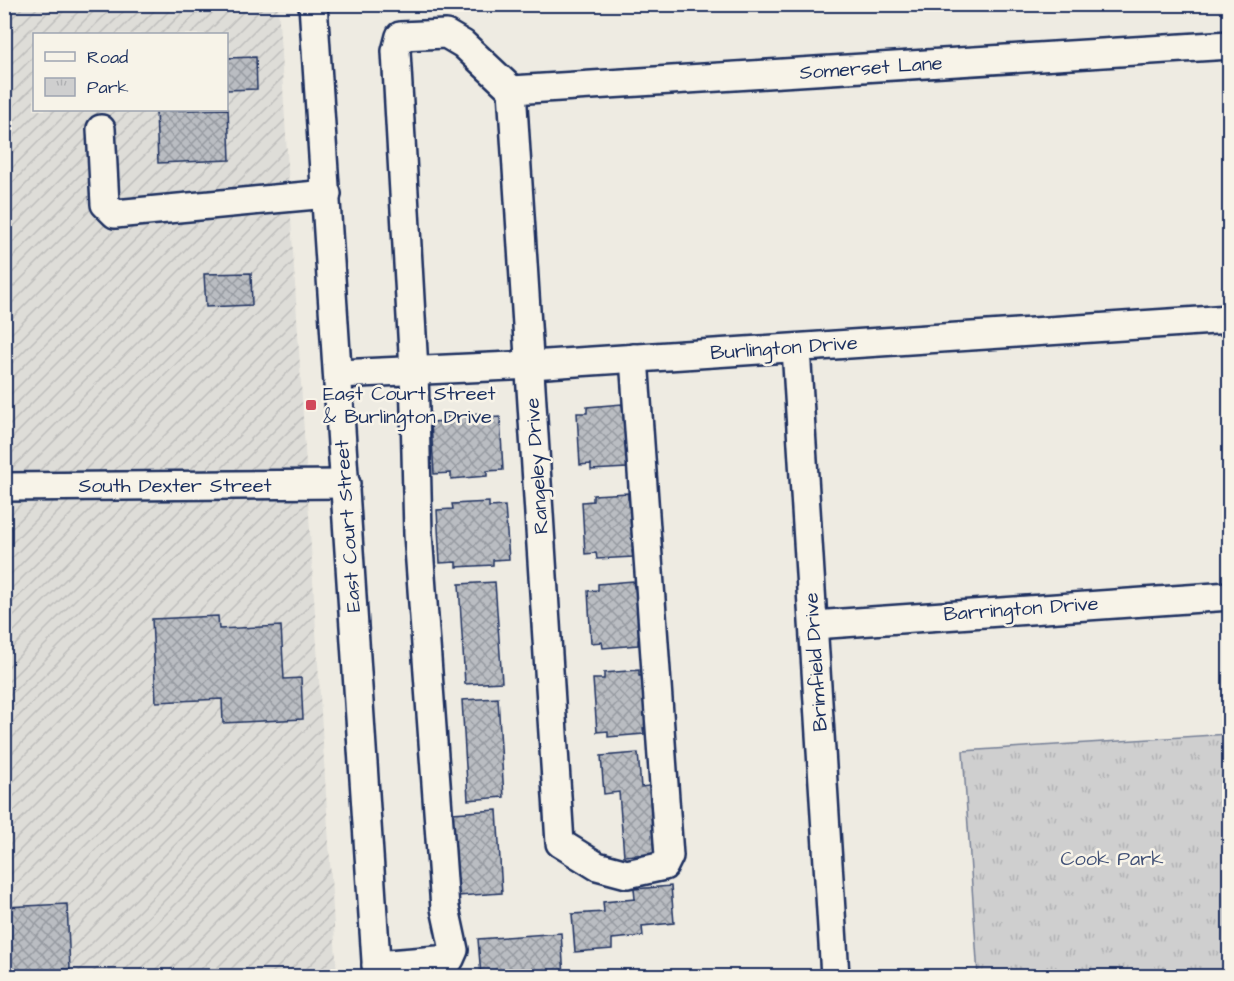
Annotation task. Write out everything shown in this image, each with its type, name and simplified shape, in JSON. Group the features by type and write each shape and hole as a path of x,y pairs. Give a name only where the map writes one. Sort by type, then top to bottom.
{"street":[{"name":"East Court Street","path":"313,4 377,971"},
{"path":"377,971 450,959 454,950 445,908 418,534 414,370 396,51 400,36 446,34 463,44 512,90"},
{"name":"Somerset Lane","path":"512,90 1230,45"},
{"name":"Rangeley Drive","path":"512,90 560,843 597,866 627,873 664,866 669,856 634,358"},
{"path":"101,129 105,204 115,214 327,194"},
{"name":"Burlington Drive","path":"338,374 531,365 1230,319"},
{"name":"Brimfield Drive","path":"796,348 835,976"},
{"name":"South Dexter Street","path":"4,487 346,484"},
{"name":"Barrington Drive","path":"813,625 1230,596"}],"shaded area":[{"path":"5,5 278,5 337,976 5,976"}],"green space":[{"name":"Cook Park","path":"1229,734 1229,976 978,976 963,751"}],"building":[{"path":"256,57 257,89 228,90 228,58"},
{"path":"228,109 230,160 158,163 156,111 228,111"},
{"path":"251,273 252,305 206,307 204,274"},
{"path":"622,404 623,410 634,409 638,461 627,462 627,468 591,470 591,464 580,465 577,413 587,413 587,407"},
{"path":"484,413 484,418 500,417 503,470 487,471 487,476 451,479 451,473 434,474 431,422 447,421 447,415"},
{"path":"628,493 628,499 639,498 643,550 632,551 633,557 597,559 596,553 585,554 582,502 593,501 593,495"},
{"path":"489,502 489,507 505,506 509,559 493,560 493,565 456,567 456,562 440,563 437,510 453,509 452,504"},
{"path":"633,581 634,588 645,587 649,639 638,640 638,645 603,648 602,642 591,643 588,591 598,590 598,584"},
{"path":"495,582 502,682 465,684 459,584"},
{"path":"218,616 219,629 281,626 284,679 301,678 303,719 223,723 222,699 156,702 152,619"},
{"path":"639,670 639,676 650,675 654,727 643,728 644,734 608,737 608,731 597,732 593,679 604,679 604,673"},
{"path":"498,698 504,797 468,800 462,700"},
{"path":"638,753 641,787 656,785 661,853 624,856 619,792 604,794 601,756"},
{"path":"497,810 502,893 458,896 452,813"},
{"path":"671,886 674,923 642,926 643,936 612,939 612,949 575,952 572,914 604,912 603,902 635,899 634,889"},
{"path":"67,904 70,969 4,972 4,907"},
{"path":"561,933 564,976 481,976 478,939"}],"place":[{"name":"East Court Street & Burlington Drive","path":"311,405"}]}
